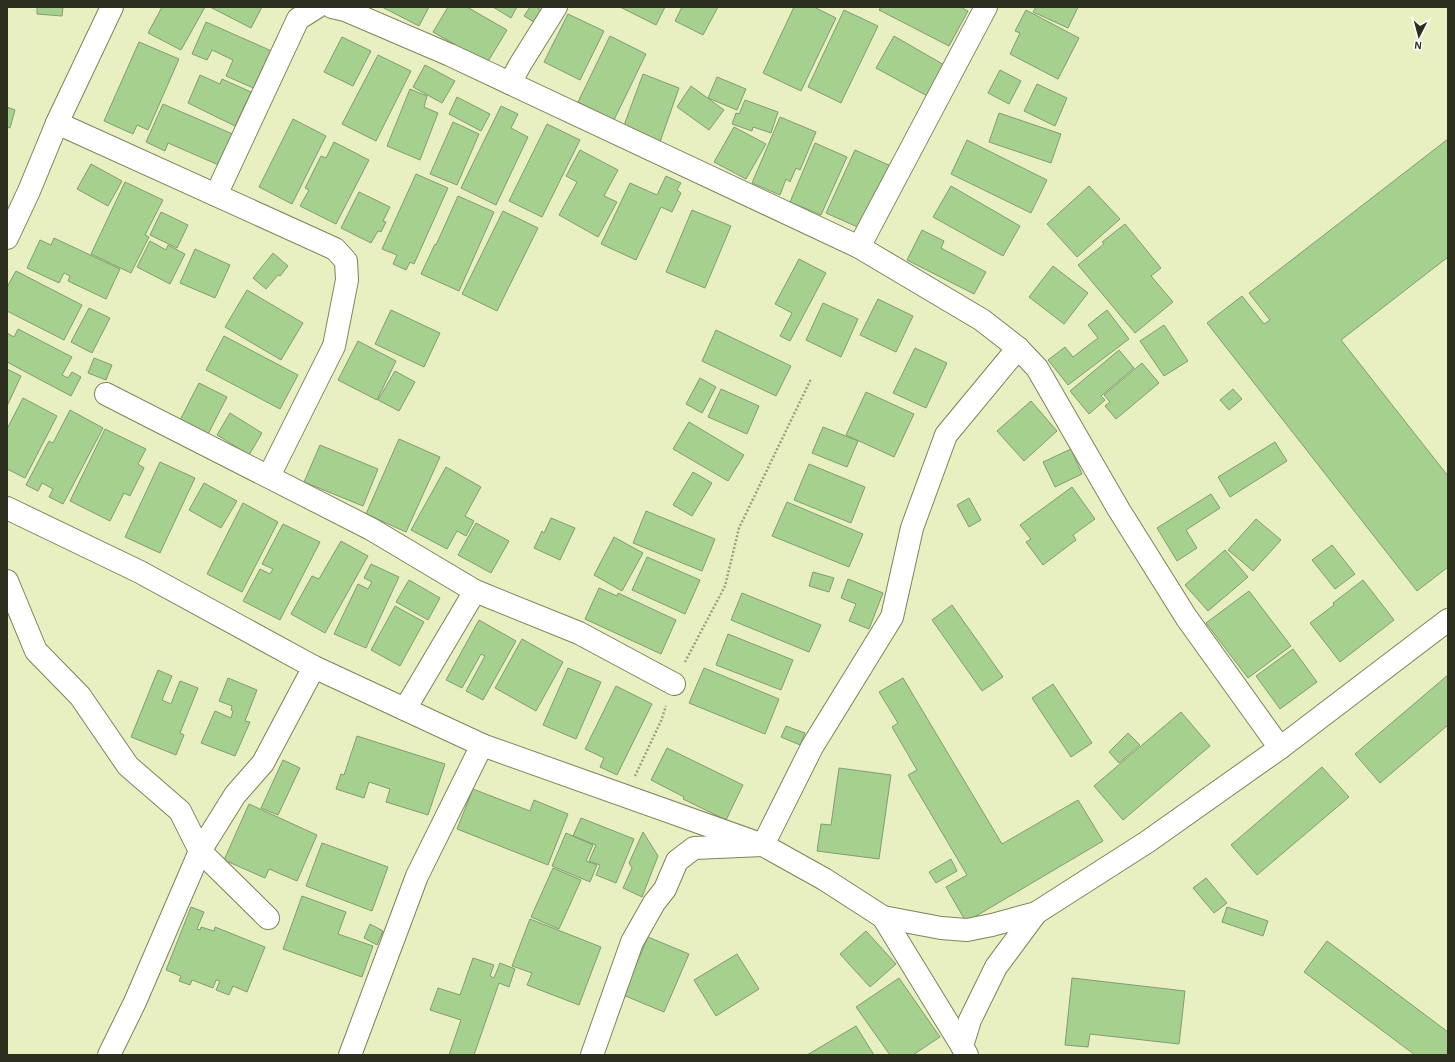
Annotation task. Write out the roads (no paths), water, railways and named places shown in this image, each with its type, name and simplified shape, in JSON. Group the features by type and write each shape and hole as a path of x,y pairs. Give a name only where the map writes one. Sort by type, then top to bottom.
{"street":[{"path":"7,238 29,191 57,123 112,7"},
{"path":"216,195 298,19 318,7"},
{"path":"332,7 345,10 450,55 860,247 982,320 1018,348 1037,368 1119,510 1186,617 1280,748"},
{"path":"510,83 556,7"},
{"path":"860,247 986,7"},
{"path":"57,123 335,249 346,261 347,280 334,346 269,476"},
{"path":"763,845 812,747 892,617 912,528 946,435 1018,348"},
{"path":"106,394 269,476 370,529 474,591 579,633 674,684"},
{"path":"7,508 140,572 314,667 482,746 763,845 824,879 883,917 942,928 967,930 1036,913 1147,842 1280,748 1448,620"},
{"path":"7,581 36,651 80,696 128,766 180,812 200,851 268,918"},
{"path":"405,709 474,591"},
{"path":"110,1055 136,1002 200,851 235,795 263,762 314,667"},
{"path":"350,1055 417,876 482,746"},
{"path":"592,1055 632,942 654,903 666,889 677,861 694,848 763,845"},
{"path":"964,1051 970,1020 996,967 1036,913"},
{"path":"883,917 964,1051"}]}
